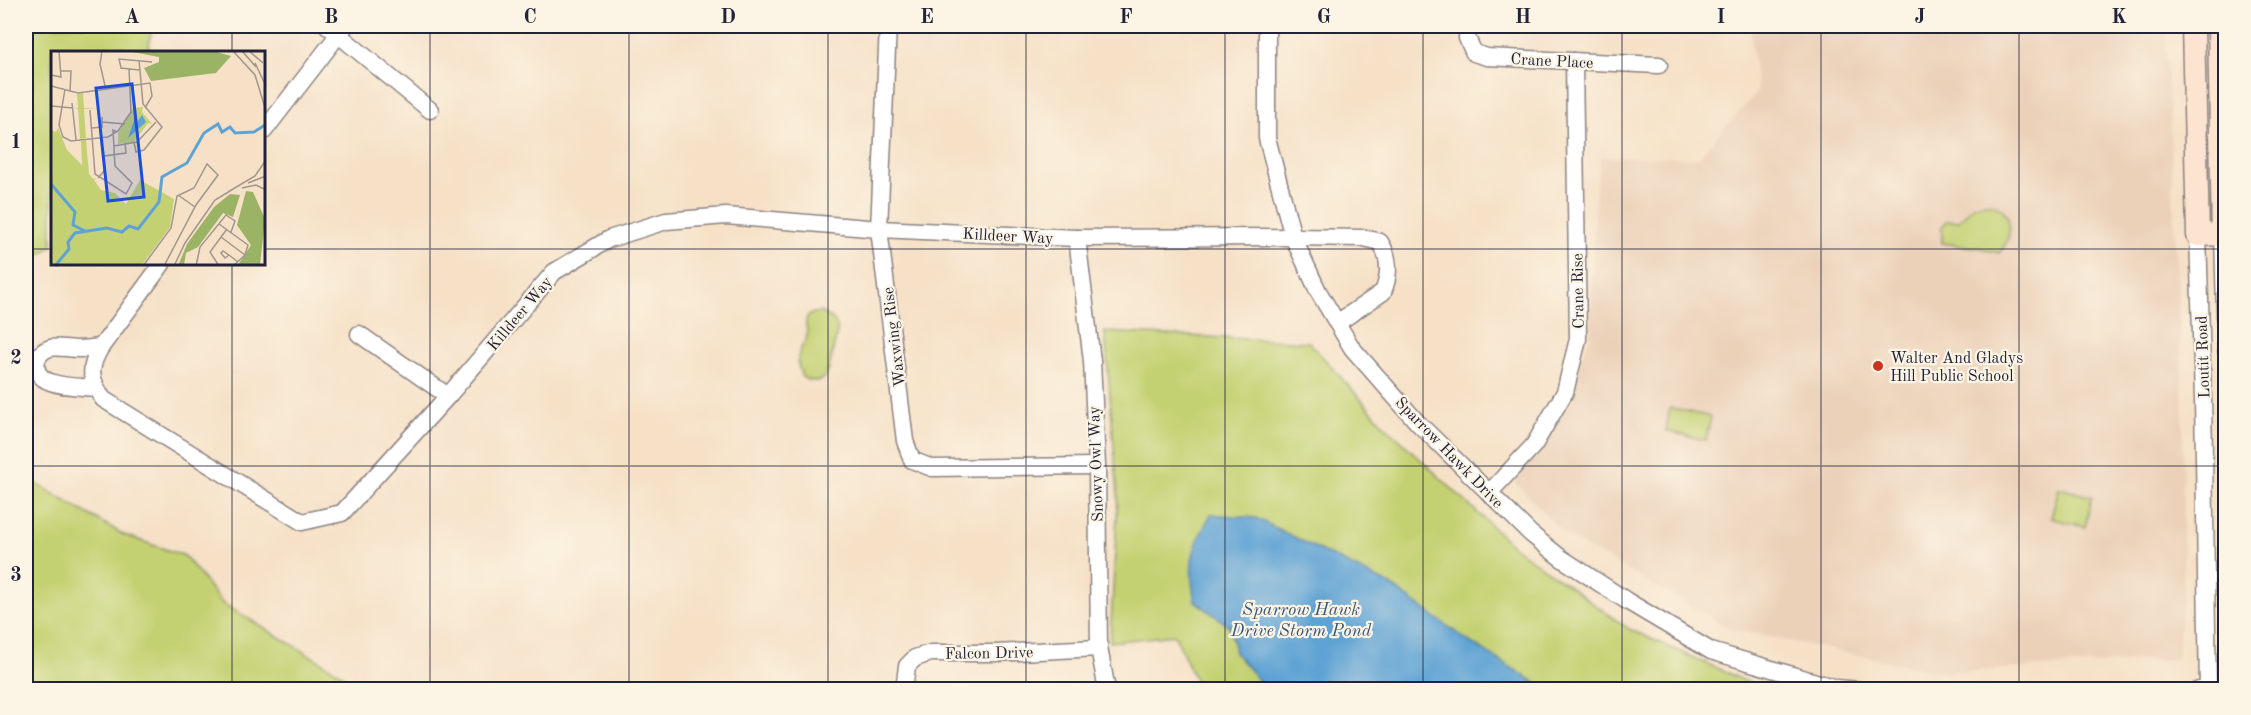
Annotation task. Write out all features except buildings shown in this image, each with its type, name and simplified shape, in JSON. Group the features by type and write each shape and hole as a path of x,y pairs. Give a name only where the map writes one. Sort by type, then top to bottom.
{"street":[{"name":"Waxwing Rise","path":"888,26 879,229 905,441 912,460 932,468 1097,466"},
{"name":"Sparrow Hawk Drive","path":"1267,26 1267,138 1293,237 1314,283 1352,348 1417,422 1531,534 1561,558 1627,601 1711,651 1836,688 1859,690"},
{"name":"Crane Place","path":"1468,26 1467,38 1474,52 1487,57 1659,65"},
{"name":"Loutit Road","path":"2193,26 2208,689"},
{"name":"Loutit Road","path":"2219,26 2226,350"},
{"path":"266,128 337,28 430,110"},
{"name":"Crane Rise","path":"1489,493 1534,445 1564,392 1578,339 1574,61"},
{"path":"2197,206 2224,206"},
{"name":"Killdeer Way","path":"96,388 103,399 302,522 342,513 448,396 554,272 609,239 666,221 726,216 879,229 1077,238 1374,239 1380,242 1386,251 1388,273 1383,292 1337,323"},
{"path":"2198,236 2224,234"},
{"name":"Snowy Owl Way","path":"1077,238 1092,361 1097,466 1099,648 1107,690"},
{"path":"96,388 93,383 93,360 161,266"},
{"path":"359,334 448,396"},
{"path":"96,388 50,383 43,380 38,371 37,360 42,352 53,347 77,349 101,347"},
{"name":"Falcon Drive","path":"904,690 907,666 915,658 931,653 996,653 1099,648"},
{"path":"2199,690 2226,688"}],"shaded area":[{"name":"Walter And Gladys Hill Public School","path":"1750,26 2165,26 2183,394 2183,592 2177,659 1945,673 1731,629 1565,535 1515,482 1590,338 1596,186 1601,157 1698,158 1757,92"}],"green space":[{"path":"26,26 152,26 148,51 51,51 51,247 26,264"},
{"path":"1982,203 2000,207 2008,220 2008,237 1999,253 1942,243 1942,227 1946,221 1959,221 1973,206"},
{"path":"820,312 833,319 837,327 837,334 829,370 823,379 812,381 803,378 798,366 798,358 807,337 807,318 813,313"},
{"path":"1105,332 1309,342 1384,425 1514,547 1629,629 1763,689 1203,689 1196,682 1175,635 1110,642 1118,497"},
{"path":"1670,408 1711,417 1706,440 1666,431"},
{"path":"26,478 124,535 185,556 222,603 343,675 333,690 26,689"},
{"path":"2059,488 2092,497 2085,527 2051,518"}],"water":[{"name":"Sparrow Hawk Drive Storm Pond","path":"1211,514 1256,518 1392,586 1468,641 1546,689 1266,689 1235,653 1230,627 1195,601 1191,576 1193,556 1199,537"}],"place":[{"name":"Walter And Gladys Hill Public School","path":"1878,366"}]}
